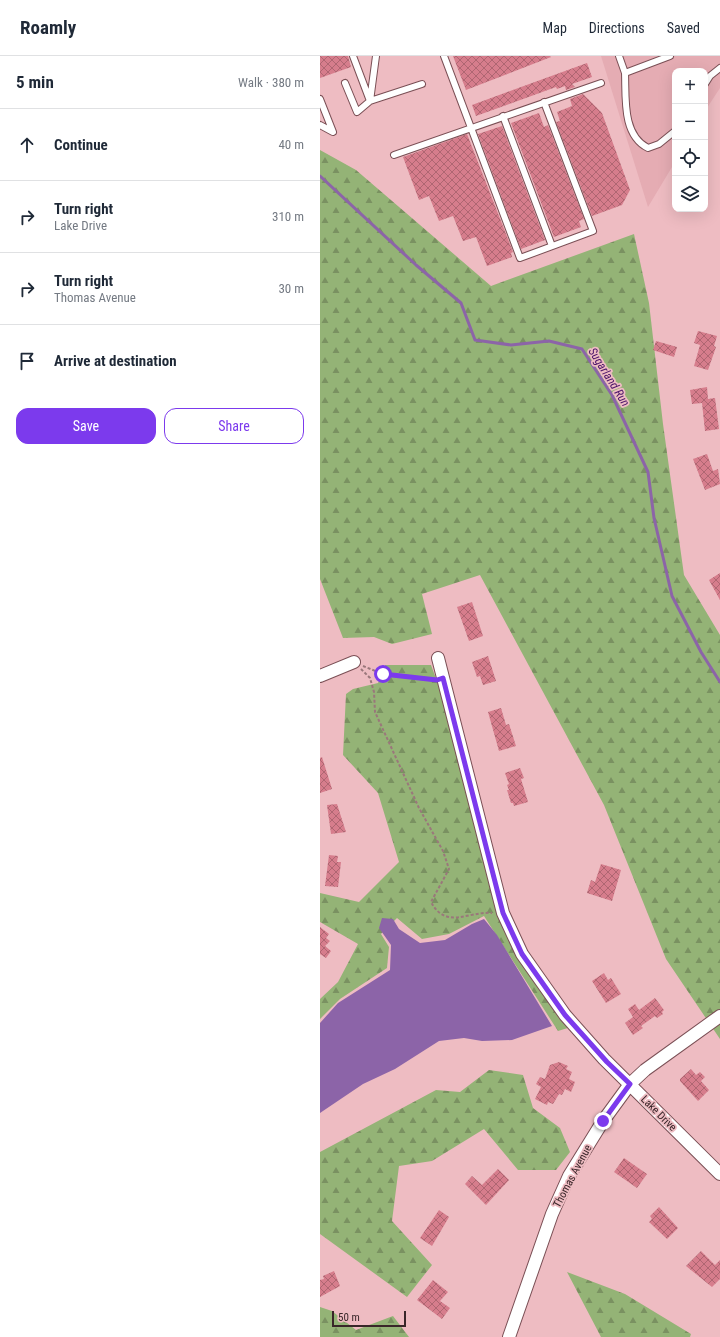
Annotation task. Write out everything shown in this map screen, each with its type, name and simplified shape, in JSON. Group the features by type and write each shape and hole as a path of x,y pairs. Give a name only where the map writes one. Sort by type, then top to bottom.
{"street":[{"name":"Lake Drive","path":"438,658 503,913 522,954 565,1015 607,1062 720,1174"},
{"path":"320,676 354,662"},
{"name":"Thomas Avenue","path":"509,1337 552,1214 570,1176 603,1121 630,1084 645,1070 720,1016"}],"lane":[{"path":"353,56 370,101"},
{"path":"370,101 376,56"},
{"path":"444,56 520,258 594,230 544,102"},
{"path":"619,56 625,73 626,118 639,144 648,148 659,144 672,133"},
{"path":"625,73 670,56"},
{"path":"708,79 720,68"},
{"path":"345,83 357,112 370,101 422,84"},
{"path":"394,155 471,126 601,83"},
{"path":"320,99 333,132 320,125"},
{"path":"503,116 552,246"}],"path":[{"path":"354,662 383,674 437,680 443,678"},
{"path":"354,662 370,678 374,692 376,712 420,808 443,851 449,869 431,902 436,911 448,918 464,917 481,912 503,913"}],"shaded area":[{"path":"601,56 720,56 720,88 708,106 708,68 672,68 672,167 648,207"},
{"path":"382,918 393,919 399,929 420,943 445,940 472,924 484,919 497,935 552,1026 512,1040 482,1041 464,1038 439,1041 395,1069 363,1084 320,1113 320,1023 338,1003 390,970 391,945 379,928"}],"green space":[{"path":"320,150 356,170 491,286 634,234 649,303 663,424 684,575 720,635 720,1039 666,959 604,805 480,575 422,594 432,634 392,644 374,637 343,638 320,579"},
{"path":"385,665 431,665 438,684 501,917 571,1027 558,1031 484,916 449,934 422,939 397,918 381,934 389,947 387,968 340,999 320,1019 320,999 338,982 358,944 320,922 320,893 359,902 399,862 378,793 343,755 346,694 353,689 378,683"},
{"path":"489,1070 523,1075 533,1108 560,1128 570,1152 556,1170 518,1170 484,1129 432,1161 399,1166 392,1221 432,1265 407,1297 320,1234 320,1152 436,1090 460,1092"},
{"path":"567,1272 625,1294 691,1334 690,1337 601,1337"},
{"path":"320,1307 332,1311 356,1330 393,1316 409,1337 320,1337"}],"building":[{"path":"320,56 348,56 351,67 320,78"},
{"path":"453,56 550,56 551,57 466,90"},
{"path":"587,63 592,77 572,84 575,87 566,90 565,86 557,89 556,87 476,116 472,105"},
{"path":"583,94 602,113 630,190 622,205 592,216 556,122 560,121 557,112 572,106 570,99"},
{"path":"539,113 544,127 548,125 584,219 579,221 581,227 554,237 511,123"},
{"path":"502,126 545,240 521,249 478,134"},
{"path":"467,134 513,252 511,253 512,257 487,266 476,237 463,241 453,216 439,221 429,196 419,200 403,157"},
{"path":"698,331 717,336 714,346 716,347 708,370 694,366 700,345 694,343"},
{"path":"656,341 677,347 674,357 653,350"},
{"path":"707,387 708,399 715,398 719,429 705,431 702,403 692,404 690,390"},
{"path":"707,454 713,471 718,469 720,484 705,490 693,459"},
{"path":"720,573 720,600 709,580"},
{"path":"472,602 483,636 469,641 457,607"},
{"path":"488,656 496,681 483,685 480,676 477,677 472,662"},
{"path":"501,708 506,725 509,724 516,746 499,751 488,712"},
{"path":"322,757 332,789 320,793 320,758"},
{"path":"520,768 524,778 521,779 528,802 514,806 513,803 511,803 507,790 509,790 507,785 509,784 505,773"},
{"path":"337,804 346,832 331,834 327,805"},
{"path":"329,855 338,856 337,862 341,862 338,887 325,886"},
{"path":"601,864 621,870 612,901 587,893 591,880 595,882"},
{"path":"320,927 329,934 326,938 330,941 325,946 331,951 326,958 320,954"},
{"path":"604,973 608,980 611,978 621,994 606,1003 592,981"},
{"path":"655,998 664,1010 662,1012 663,1014 657,1018 655,1016 641,1026 643,1028 633,1035 625,1023 633,1017 628,1009 635,1004 639,1010"},
{"path":"559,1062 568,1066 566,1069 572,1072 569,1079 575,1082 571,1092 565,1089 562,1095 559,1094 553,1104 548,1102 547,1105 535,1099 541,1087 536,1084 540,1077 545,1079 550,1065"},
{"path":"691,1069 696,1075 700,1072 705,1077 701,1081 709,1090 698,1101 680,1081 680,1079"},
{"path":"624,1158 647,1174 637,1188 614,1172"},
{"path":"498,1169 509,1180 486,1205 465,1184 472,1176 482,1185"},
{"path":"659,1207 678,1228 667,1239 649,1222 652,1219 650,1216"},
{"path":"439,1210 449,1217 432,1246 420,1238"},
{"path":"701,1251 715,1265 720,1260 720,1279 712,1287 686,1266"},
{"path":"334,1271 340,1286 320,1297 320,1280 324,1279 323,1276"},
{"path":"433,1280 448,1292 440,1301 450,1308 442,1319 417,1300"}],"waterway":[{"name":"Sugarland Run","path":"320,176 416,265 461,303 475,340 511,345 549,341 582,349 612,395 648,472 654,518 672,596 701,652 720,682"}],"route":[{"path":"383,674 437,680 443,678 503,913 522,954 565,1015 607,1062 630,1084 603,1121"}]}
